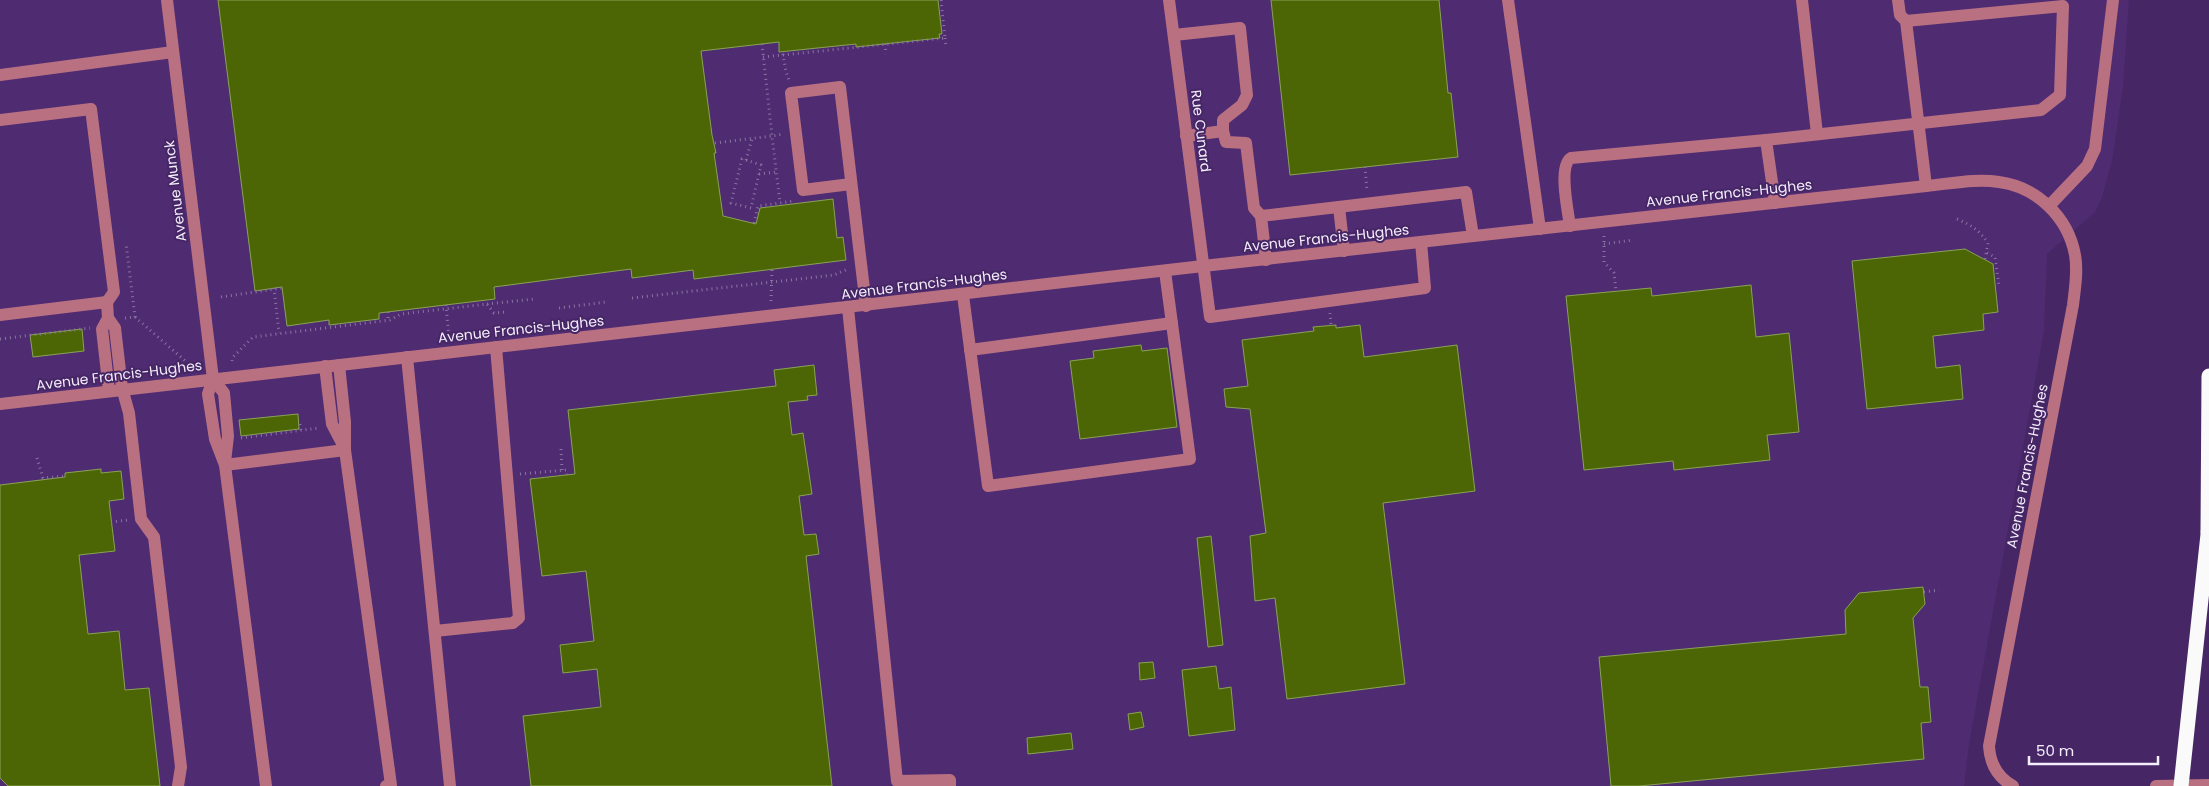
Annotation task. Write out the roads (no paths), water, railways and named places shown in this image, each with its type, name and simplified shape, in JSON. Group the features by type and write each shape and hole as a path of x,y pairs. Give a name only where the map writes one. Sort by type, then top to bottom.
{"highway":[{"path":"2181,786 2209,528 2209,376"}],"street":[{"name":"Avenue Munck","path":"167,0 213,379 208,394 215,438 225,465 266,786"},
{"name":"Rue Cunard","path":"1170,0 1210,317 1425,288 1421,242"},
{"path":"1508,0 1540,229"},
{"path":"1802,0 1816,134"},
{"path":"1898,0 1900,15 1906,21 1926,186"},
{"path":"2049,206 2087,166 2095,149 2113,0"},
{"path":"1570,226 1565,168 1567,160 1571,158 1766,140 2041,110 2060,95 2063,6 1906,21"},
{"path":"1174,35 1240,28 1247,95 1242,105 1223,120 1224,131 1226,142 1246,143 1254,208 1261,216 1266,260"},
{"path":"0,75 173,52"},
{"path":"851,184 803,190 791,93 840,87 866,306"},
{"path":"0,120 91,109 114,292 107,302 108,318 115,328 122,388 129,413 141,519 154,537 181,767 178,786"},
{"path":"1186,136 1224,131"},
{"path":"1766,140 1775,203"},
{"name":"Avenue Francis-Hughes","path":"0,404 122,388 866,306 1473,236 1926,186 1978,181 1999,182 2026,190 2049,206 2061,220 2070,237 2075,255 2076,283 1990,740 1992,765 2004,780 2013,786"},
{"path":"1261,216 1466,192 1473,236"},
{"path":"1339,207 1344,251"},
{"path":"963,295 988,486 1190,459 1165,271"},
{"path":"0,315 107,302"},
{"path":"848,308 897,781 950,780 950,786"},
{"path":"108,318 102,328 109,391"},
{"path":"970,350 1172,323"},
{"path":"435,631 513,623 519,618 496,347"},
{"path":"407,357 450,786"},
{"path":"338,365 345,422 345,450 389,786"},
{"path":"325,366 332,424 345,450"},
{"path":"225,465 345,450"},
{"path":"2156,786 2209,785"}]}
